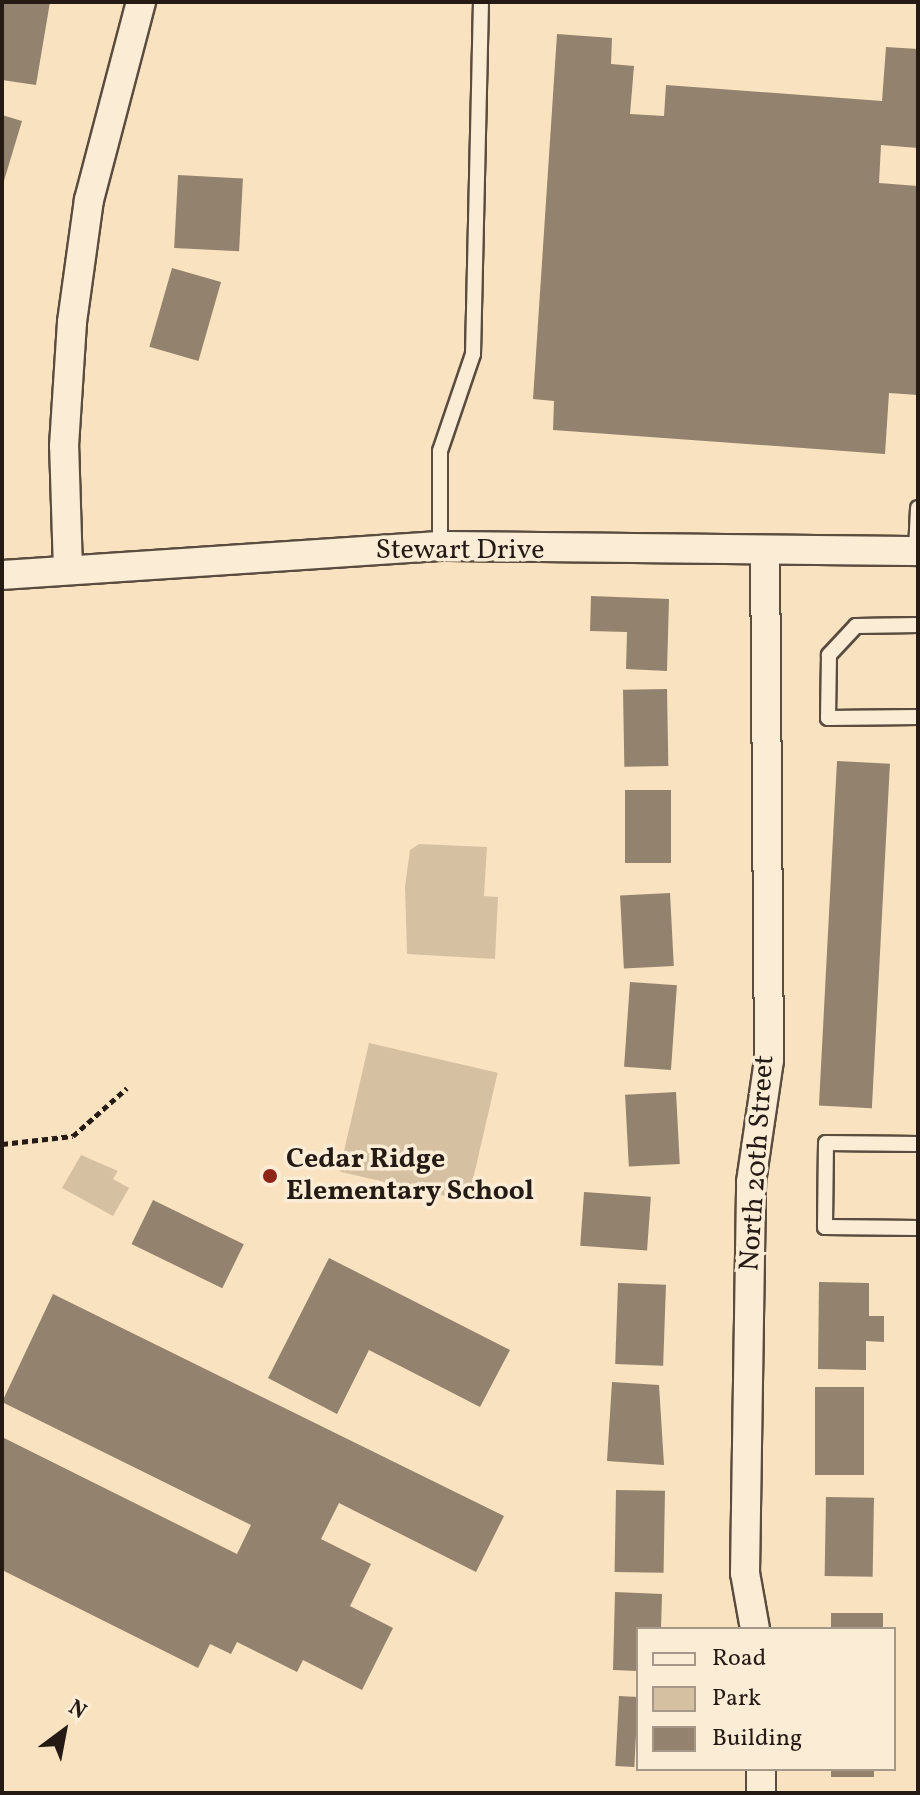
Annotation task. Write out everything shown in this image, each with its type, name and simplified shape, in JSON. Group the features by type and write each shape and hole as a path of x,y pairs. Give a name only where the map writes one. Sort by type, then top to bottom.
{"street":[{"path":"68,570 64,446 72,322 89,200 141,2"},
{"name":"Stewart Drive","path":"2,575 440,546 765,552 917,551"},
{"name":"North 20th Street","path":"755,1627 745,1573 751,1182 769,1060 765,552"},
{"path":"761,1771 761,1793"}],"lane":[{"path":"440,546 440,451 473,354 481,2"},
{"path":"917,551 918,508"},
{"path":"918,625 856,626 829,655 828,718 918,717"},
{"path":"918,1144 826,1143 825,1227 918,1228"}],"path":[{"path":"2,1144 73,1136 127,1088"}],"green space":[{"path":"419,844 487,847 484,896 498,897 495,959 407,954 405,886 410,850"},
{"path":"369,1043 498,1073 468,1201 339,1172"},
{"path":"81,1155 118,1171 113,1179 129,1188 113,1216 62,1188"}],"building":[{"path":"2,2 50,2 36,85 2,80"},
{"path":"557,34 612,38 611,64 634,66 630,114 664,116 666,85 882,101 886,47 918,49 918,148 881,145 879,183 918,186 918,395 889,393 885,454 553,430 554,401 533,399"},
{"path":"2,115 22,121 3,184 2,184"},
{"path":"178,175 243,178 239,251 174,248"},
{"path":"172,268 221,282 198,361 149,347"},
{"path":"591,596 669,599 667,671 626,669 627,632 590,631"},
{"path":"667,689 668,766 624,767 623,690"},
{"path":"837,761 890,764 872,1108 819,1106"},
{"path":"625,790 671,790 671,863 625,863"},
{"path":"670,893 674,966 624,969 620,896"},
{"path":"630,982 677,985 671,1070 624,1067"},
{"path":"676,1092 680,1164 629,1167 625,1095"},
{"path":"584,1192 651,1197 647,1251 580,1246"},
{"path":"153,1200 244,1244 222,1288 132,1244"},
{"path":"329,1258 510,1350 480,1407 369,1350 337,1414 268,1378"},
{"path":"819,1282 869,1283 869,1316 884,1316 884,1342 866,1341 866,1370 818,1369"},
{"path":"618,1283 666,1285 663,1366 615,1364"},
{"path":"53,1294 504,1516 476,1572 339,1503 321,1539 371,1564 350,1606 393,1628 362,1690 303,1660 297,1672 237,1642 231,1654 210,1644 198,1668 2,1570 2,1437 237,1554 251,1525 2,1402"},
{"path":"612,1382 659,1385 664,1465 607,1461"},
{"path":"815,1387 864,1387 864,1475 815,1475"},
{"path":"616,1490 665,1491 664,1573 615,1572"},
{"path":"826,1497 874,1498 873,1577 825,1576"},
{"path":"615,1592 662,1594 661,1627 636,1627 636,1671 613,1670"},
{"path":"831,1613 883,1613 883,1627 831,1627"},
{"path":"619,1696 636,1697 634,1767 615,1766"},
{"path":"831,1771 874,1771 874,1777 831,1777"}],"place":[{"name":"Cedar Ridge Elementary School","path":"270,1176"}]}
